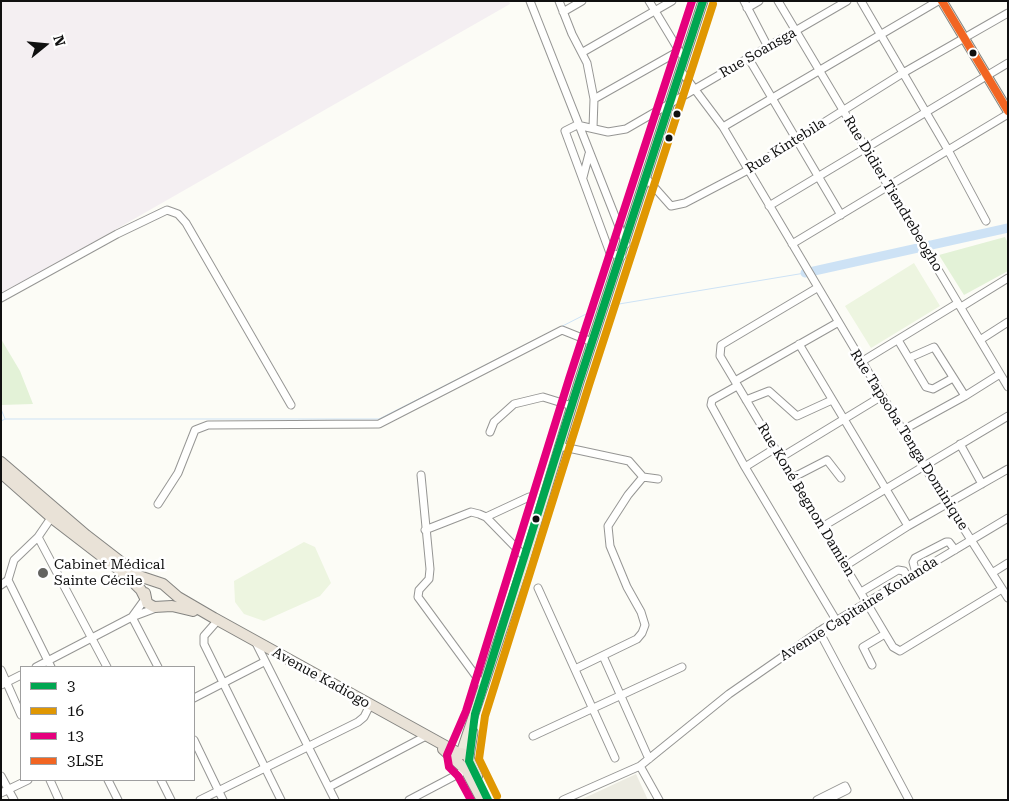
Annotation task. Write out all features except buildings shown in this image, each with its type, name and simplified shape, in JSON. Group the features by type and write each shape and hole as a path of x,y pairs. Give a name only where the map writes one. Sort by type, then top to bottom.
{"highway":[{"path":"1,462 54,514 126,575 141,590 149,605 159,607 169,600 168,589 130,570 54,514 1,473"},
{"path":"145,598 148,587 158,583"},
{"name":"Avenue Kadiogo","path":"168,589 255,641 427,736 445,744 463,760"},
{"name":"Avenue Kadiogo","path":"159,607 180,607 216,619"},
{"path":"463,760 482,800"},
{"path":"463,760 488,800"}],"main road":[{"path":"463,760 475,714 559,446 681,71 682,55 703,1"},
{"path":"940,1 964,36 1008,113"}],"street":[{"path":"530,1 577,125 626,244"},
{"path":"559,1 572,34 583,52 591,76 594,99 594,128"},
{"path":"564,12 582,1"},
{"path":"594,99 682,55 649,1"},
{"path":"583,52 672,1"},
{"path":"759,1 746,5 768,47"},
{"name":"Rue Didier Tiendrebeogho","path":"778,1 890,186 1008,387"},
{"name":"Rue Soansga","path":"577,125 608,132 622,131 670,106 847,1"},
{"path":"861,1 948,150 986,221"},
{"path":"723,127 880,34 940,1"},
{"name":"Rue Kintebila","path":"647,179 668,204 674,207 748,170 964,36 1008,13"},
{"path":"749,59 841,216"},
{"path":"769,206 1008,63"},
{"name":"Rue Tapsoba Tenga Dominique","path":"681,71 723,127 837,323 947,504 1008,598"},
{"path":"792,244 1008,113"},
{"path":"577,125 565,131 610,253 622,256"},
{"path":"583,178 589,153"},
{"path":"1,298 117,234 167,210 178,214 186,223 291,405"},
{"path":"861,362 1008,278"},
{"name":"Rue Koné Begnon Damien","path":"817,288 721,345 720,356 885,634 894,647 900,651 1002,589"},
{"path":"836,620 745,467 710,404 712,400 736,384 799,344 837,323"},
{"path":"980,340 1007,324"},
{"path":"158,504 178,473 195,430 208,425 379,424 562,330 592,342"},
{"path":"898,340 926,387 930,389 953,378"},
{"path":"799,344 908,526"},
{"path":"909,358 934,347 965,396"},
{"path":"903,430 965,396 1000,374"},
{"path":"746,400 770,391 797,416 803,415 832,400"},
{"path":"780,458 882,396"},
{"path":"490,432 494,422 514,404 543,397 572,406"},
{"path":"822,527 1008,416"},
{"path":"960,444 982,484"},
{"path":"559,446 629,461 643,477 658,478"},
{"path":"745,467 774,449"},
{"path":"792,478 827,460 842,478"},
{"path":"846,566 908,526 1008,469"},
{"path":"422,475 425,530 430,569 429,579 419,590 418,598 484,687"},
{"path":"575,669 637,640 645,625 610,546 608,526 628,495 643,477"},
{"path":"486,518 529,497"},
{"path":"425,530 470,512 486,518 525,557"},
{"path":"1,585 8,580 14,560 38,537 54,514"},
{"name":"Avenue Capitaine Kouanda","path":"563,800 640,766 729,694 819,631 1008,518"},
{"path":"38,537 107,666"},
{"path":"916,573 913,565 915,558 946,542 949,542 955,550"},
{"path":"992,573 1008,563"},
{"path":"861,592 898,570 904,571 908,578"},
{"path":"8,580 49,664 132,617 159,607"},
{"path":"538,588 615,758"},
{"path":"132,617 145,598"},
{"path":"132,617 157,666"},
{"path":"216,619 203,639 222,683 281,800"},
{"path":"819,631 909,800"},
{"path":"872,665 863,647 885,634"},
{"path":"255,641 335,800"},
{"path":"603,656 649,759"},
{"path":"195,697 264,662"},
{"path":"533,736 682,668"},
{"path":"1,670 4,683 20,713"},
{"path":"4,683 20,675"},
{"path":"200,800 358,722 364,717 370,705"},
{"path":"329,787 427,736"},
{"path":"195,742 223,800"},
{"path":"409,800 463,760"},
{"path":"640,766 659,800"},
{"path":"1,776 5,791 14,800"},
{"path":"5,791 26,781"},
{"path":"50,781 59,800"},
{"path":"108,781 118,800"},
{"path":"162,781 171,800"},
{"path":"817,800 845,786 847,790 828,800"}],"shaded area":[{"path":"1,1 509,1 510,4 1,295"},
{"path":"636,774 648,800 580,800"}],"green space":[{"path":"1005,237 1008,243 1008,271 964,295 939,255"},
{"path":"914,263 940,306 871,348 845,306"},
{"path":"1,339 20,371 33,404 1,405"},
{"path":"304,542 315,547 331,583 320,596 264,621 244,614 235,602 234,581"}],"waterway":[{"path":"805,273 1008,228"},
{"path":"607,306 805,273"},
{"path":"1,421 5,419 379,419 598,308"},
{"path":"1,409 5,419"}],"transit line":[{"name":"13","path":"471,800 458,776 449,767 447,755 466,711 569,379 692,1"},
{"name":"3","path":"488,800 469,761 475,714 579,382 703,1"},
{"name":"3LSE","path":"942,1 1008,111"},
{"name":"16","path":"497,796 479,759 485,716 589,385 713,4"}],"place":[{"name":"Cabinet Médical Sainte Cécile","path":"43,573"}]}
